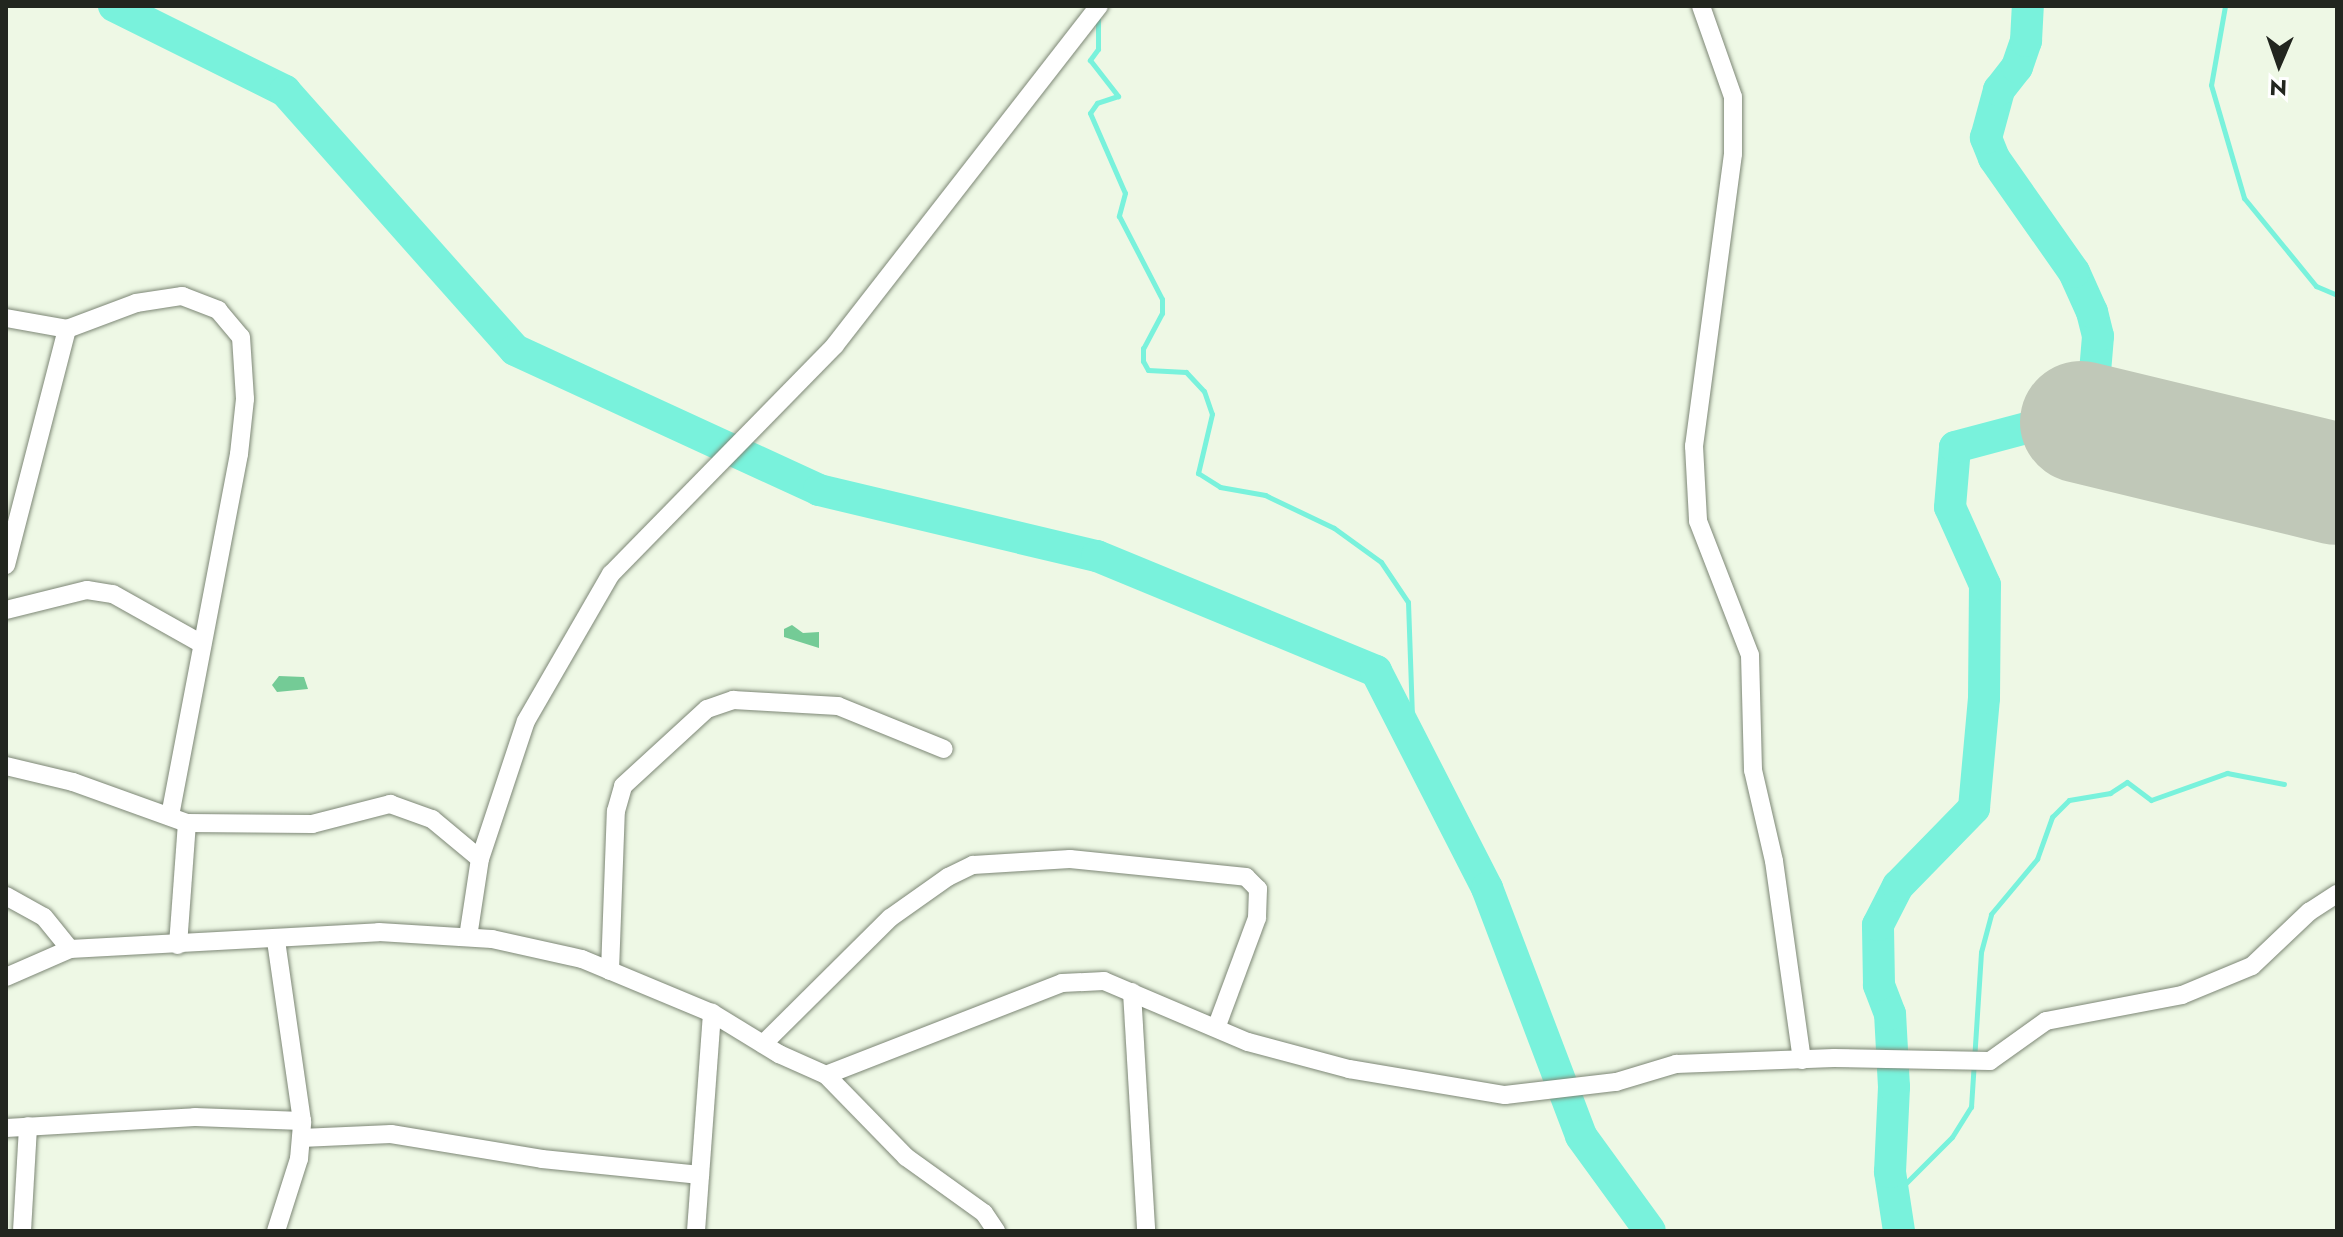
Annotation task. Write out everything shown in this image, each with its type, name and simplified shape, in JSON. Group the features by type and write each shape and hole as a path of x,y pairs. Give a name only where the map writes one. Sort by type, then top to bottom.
{"street":[{"path":"468,937 480,859 526,721 611,574 835,345 1099,6"},
{"path":"1701,6 1733,97 1733,154 1694,446 1698,521 1750,655 1753,770 1774,861 1802,1060"},
{"path":"6,318 67,329 136,303 182,296 218,310 241,337 245,399 239,454 202,644 179,820 178,945"},
{"path":"6,565 67,329"},
{"path":"6,610 87,590 113,594 202,644"},
{"path":"610,971 616,811 623,786 707,709 733,700 838,706 944,749"},
{"path":"6,766 73,782 179,820 312,824 390,804 432,819 480,859"},
{"path":"763,1044 890,918 948,877 973,865 1070,859 1246,877 1258,889 1257,918 1216,1028"},
{"path":"826,1075 1062,983 1104,981 1248,1042 1349,1069 1505,1095 1616,1082 1676,1064 1802,1060 1990,1061 2046,1021 2182,995 2252,966 2337,894"},
{"path":"6,896 44,917 70,949"},
{"path":"6,977 70,949 379,932 468,937 582,959 712,1013 763,1044 826,1075 906,1157 984,1213 996,1231"},
{"path":"276,940 301,1130 299,1159 276,1231"},
{"path":"1132,992 1146,1231"},
{"path":"696,1231 712,1013"},
{"path":"6,1128 195,1117 301,1130 391,1134 542,1159 700,1175"},
{"path":"22,1231 28,1126"}],"building":[{"path":"792,625 803,633 819,632 819,648 784,637 784,629"},
{"path":"279,676 304,677 308,689 277,692 272,685"}],"waterway":[{"path":"114,6 285,91 515,350 819,490 1097,556 1376,671 1487,888 1581,1136 1650,1231"},
{"path":"1899,1231 1890,1172 1894,1087 1890,1014 1879,985 1878,925 1898,886 1974,808 1984,698 1985,585 1950,507 1955,447 2079,414 2090,403 2094,384 2098,336 2092,312 2074,272 1994,158 1986,138 1999,90 2017,67 2026,41 2028,6"},
{"path":"2225,6 2211,85 2244,198 2316,286 2337,295"},
{"path":"1098,17 1098,49 1090,60 1118,96 1097,103 1090,113 1125,193 1119,216 1162,299 1162,313 1143,348 1143,361 1148,370 1186,372 1204,391 1212,414 1198,473 1220,487 1265,495 1334,528 1381,562 1408,602 1413,744"},
{"path":"1894,1195 1952,1137 1971,1107 1981,952 1991,914 2037,859 2052,817 2069,800 2110,793 2127,782 2151,800 2227,773 2284,784"}],"runway":[{"path":"2081,422 2337,484"}]}
